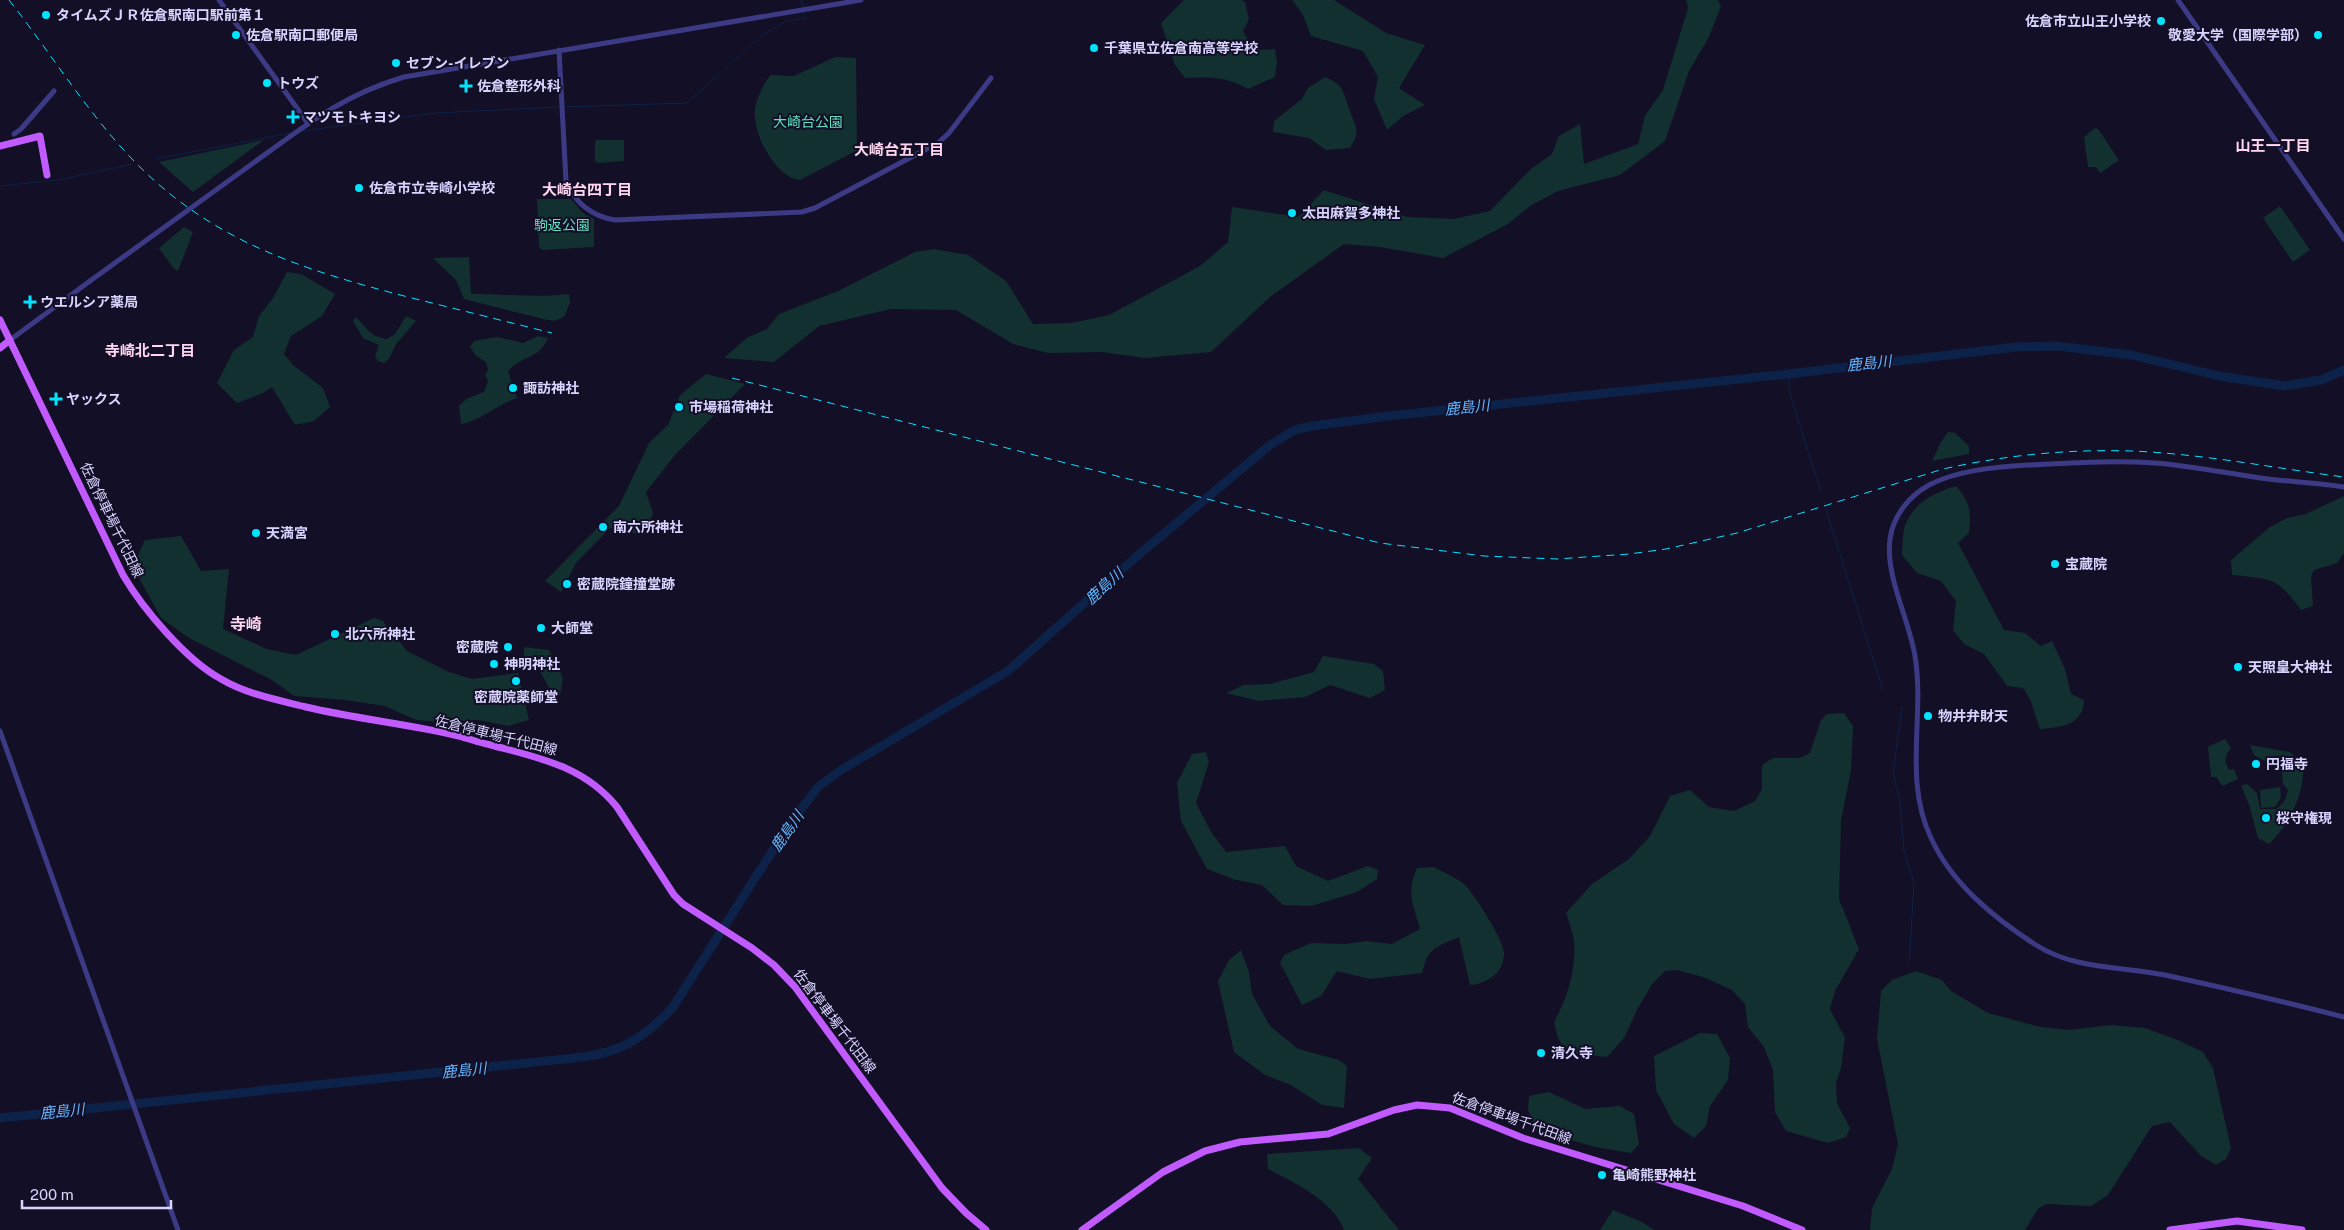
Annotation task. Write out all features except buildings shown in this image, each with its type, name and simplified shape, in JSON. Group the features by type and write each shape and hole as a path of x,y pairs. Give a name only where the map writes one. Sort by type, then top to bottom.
{"main road":[{"path":"0,146 40,136 47,175"},
{"name":"佐倉停車場千代田線","path":"0,320 128,582 169,634 206,670 236,686 286,702 371,721 458,736 538,756 585,778 610,798 674,895 683,904 774,965 795,987 942,1188 966,1213 986,1230"},
{"path":"0,348 10,340"},
{"name":"佐倉停車場千代田線","path":"1082,1230 1163,1172 1205,1151 1240,1142 1328,1134 1399,1108 1424,1105 1450,1108 1523,1138 1743,1206 1802,1230"},
{"path":"2170,1230 2238,1221 2302,1230"}],"street":[{"path":"219,0 307,122"},
{"path":"10,340 307,122 356,94 404,77 861,0"},
{"path":"2178,0 2344,239"},
{"path":"559,50 566,180 570,191 582,206 601,217 622,220 802,212 824,203 938,143 949,133 992,78"},
{"path":"14,134 21,129 54,91"},
{"path":"2344,487 2272,480 2155,463 2109,462 2003,467 1947,478 1917,493 1905,504 1896,519 1890,536 1889,550 1890,565 1908,621 1916,658 1918,694 1915,748 1918,797 1930,837 1944,862 1960,883 1977,900 2025,938 2073,963 2163,975 2344,1017"},
{"path":"0,731 178,1230"}],"green space":[{"path":"1184,0 1241,0 1245,2 1249,19 1243,31 1248,40 1260,50 1275,49 1277,62 1275,77 1248,89 1218,78 1185,78 1175,65 1161,23"},
{"path":"1292,0 1334,0 1386,33 1425,45 1399,88 1425,105 1403,116 1387,130 1374,99 1378,77 1363,51 1311,36 1303,15"},
{"path":"1686,0 1718,0 1721,6 1709,37 1689,71 1665,141 1620,175 1558,191 1530,206 1508,224 1443,258 1380,247 1344,244 1270,297 1211,352 1145,358 1101,352 1048,353 1013,344 956,310 891,309 819,326 774,362 724,358 748,337 767,329 779,314 838,291 915,252 934,249 968,255 1006,281 1033,324 1071,323 1109,315 1200,266 1228,242 1232,207 1298,217 1324,190 1407,217 1454,219 1490,211 1531,169 1552,154 1559,136 1580,124 1584,164 1638,144 1645,116 1663,90 1688,8"},
{"name":"大崎台公園","path":"835,57 856,58 857,149 800,180 782,171 767,152 757,130 755,119 756,106 759,96 771,75 794,76"},
{"path":"1325,77 1336,83 1342,90 1356,126 1355,137 1350,148 1326,150 1309,138 1273,132 1274,121 1302,99 1308,88"},
{"path":"2095,128 2098,129 2119,160 2100,173 2096,167 2088,167 2084,137"},
{"path":"264,140 193,192 159,162"},
{"path":"596,140 624,140 624,161 598,163 595,161"},
{"name":"駒返公園","path":"537,199 571,199 583,213 594,219 594,247 542,250 539,247"},
{"path":"2280,206 2310,250 2293,262 2263,218"},
{"path":"184,227 193,232 178,271 174,269 159,248"},
{"path":"469,257 471,294 533,296 569,294 570,303 564,317 553,321 464,299 456,280 433,258"},
{"path":"287,272 301,274 335,294 322,316 291,336 284,354 293,365 323,388 330,407 314,421 295,425 272,387 263,393 237,403 217,383 234,350 253,337 259,316 273,298"},
{"path":"406,316 416,321 396,344 389,359 384,363 378,361 375,356 379,345 363,338 353,321 356,317 372,334 387,339 395,334"},
{"path":"538,336 548,338 540,350 508,371 517,398 475,420 461,424 459,406 466,399 484,392 488,381 485,375 488,370 486,362 476,356 470,347 474,341 497,337 523,343"},
{"path":"706,374 745,384 675,455 646,492 653,513 644,535 610,528 576,563 561,592 545,581 619,506 649,443 668,425 680,395"},
{"path":"1948,432 1955,433 1969,446 1969,454 1932,461 1941,442"},
{"path":"1956,486 1965,498 1969,508 1970,519 1969,533 1958,543 2004,630 2025,633 2041,646 2052,641 2065,669 2071,694 2084,700 2080,715 2070,724 2040,729 2030,699 2023,688 2007,686 1984,654 1964,644 1953,630 1956,601 1941,581 1917,573 1902,555 1903,534 1910,515 1926,499"},
{"path":"2344,496 2344,553 2337,563 2314,570 2311,576 2313,606 2301,610 2285,591 2272,581 2256,577 2232,575 2231,560 2270,527 2287,518 2306,514"},
{"path":"181,536 201,571 229,569 223,629 267,649 296,655 374,618 383,621 407,651 449,672 472,679 518,673 529,720 508,726 477,720 438,722 416,720 385,706 345,700 294,696 272,680 189,638 161,618 133,567 145,540"},
{"path":"524,647 549,650 563,678 560,695 555,698 537,666 529,664 524,657"},
{"path":"1323,656 1374,664 1383,671 1385,690 1370,698 1330,685 1305,697 1259,701 1226,693 1244,685 1270,684 1314,672"},
{"path":"1844,713 1853,726 1851,771 1841,820 1839,899 1859,949 1835,991 1830,1009 1845,1038 1841,1068 1836,1083 1837,1103 1850,1128 1846,1137 1828,1143 1786,1131 1775,1112 1773,1070 1764,1047 1748,1027 1745,1004 1732,990 1703,977 1677,970 1665,971 1652,984 1624,1038 1607,1057 1567,1053 1558,1038 1554,1022 1567,994 1574,964 1574,940 1566,913 1592,884 1629,859 1650,836 1670,796 1690,790 1709,807 1734,811 1755,801 1762,789 1762,765 1773,758 1799,758 1810,753 1821,720 1827,714"},
{"path":"2225,739 2231,748 2226,756 2226,764 2229,770 2234,769 2238,779 2223,786 2217,777 2211,777 2208,747"},
{"path":"2250,745 2290,752 2298,761 2302,756 2302,780 2296,804 2284,826 2269,844 2258,838 2249,804 2241,786 2247,784 2257,793 2260,809 2277,809 2285,800 2288,790 2283,784 2282,771 2254,755"},
{"path":"1206,752 1209,762 1196,803 1211,832 1226,852 1285,846 1296,866 1328,881 1368,866 1378,870 1377,879 1357,892 1311,906 1283,905 1262,885 1236,880 1207,869 1181,821 1177,783 1192,754"},
{"path":"2280,787 2281,798 2275,807 2261,808 2260,790"},
{"path":"1434,867 1464,884 1489,920 1500,939 1504,954 1501,967 1497,972 1488,980 1470,985 1459,937 1434,949 1424,964 1422,973 1370,979 1337,971 1321,996 1302,1005 1280,963 1284,955 1311,943 1345,944 1367,941 1392,944 1420,929 1413,905 1412,885 1417,868"},
{"path":"1241,950 1249,972 1252,994 1270,1026 1298,1049 1339,1060 1347,1066 1344,1108 1322,1105 1291,1085 1265,1075 1234,1052 1218,981 1229,960"},
{"path":"1916,971 1942,980 1951,991 1988,1013 2041,1027 2069,1030 2111,1025 2145,1028 2178,1040 2203,1052 2213,1068 2231,1148 2226,1159 2216,1165 2201,1156 2170,1122 2152,1126 2108,1195 2091,1206 2046,1204 2038,1209 2025,1230 1870,1230 1872,1208 1892,1169 1898,1144 1877,1039 1881,991 1892,980"},
{"path":"1700,1033 1717,1034 1730,1058 1728,1080 1710,1106 1706,1126 1694,1138 1674,1124 1656,1090 1654,1056"},
{"path":"1549,1092 1585,1109 1620,1106 1634,1114 1639,1144 1631,1153 1595,1147 1536,1130 1528,1110 1529,1096"},
{"path":"1359,1148 1372,1158 1358,1179 1399,1230 1344,1230 1339,1220 1322,1202 1301,1187 1268,1169 1267,1154"},
{"path":"1613,1210 1642,1222 1654,1230 1600,1230"}],"waterway":[{"path":"801,0 804,9"},
{"path":"563,107 687,103 764,34 786,21 805,18 804,13"},
{"path":"302,131 436,113 559,107"},
{"path":"156,159 291,133"},
{"path":"0,186 58,180 132,164"},
{"name":"鹿島川","path":"0,1118 590,1056 623,1046 656,1024 673,1007 787,828 818,787 841,770 1008,671 1136,557 1270,445 1295,430 1388,416 1788,374 2016,347 2057,346 2132,355 2219,376 2285,386 2321,380 2344,370"},
{"path":"1788,374 1790,394 1821,492"},
{"path":"1826,510 1883,690"},
{"path":"1902,706 1893,774 1900,802 1904,851 1914,884 1909,964"}],"railway":[{"path":"9,0 108,132 145,172 174,197 205,219 236,237 268,252 336,277 552,333"},
{"path":"732,378 1380,543 1484,556 1557,559 1629,554 1666,549 1737,533 1943,469 2037,454 2084,451 2159,453 2212,458 2344,477"}],"place":[{"name":"タイムズＪＲ佐倉駅南口駅前第１","path":"46,15"},
{"name":"佐倉市立山王小学校","path":"2161,21"},
{"name":"佐倉駅南口郵便局","path":"236,35"},
{"name":"敬愛大学（国際学部）","path":"2318,35"},
{"name":"千葉県立佐倉南高等学校","path":"1094,48"},
{"name":"セブン-イレブン","path":"396,63"},
{"name":"トウズ","path":"267,83"},
{"name":"佐倉整形外科","path":"466,86"},
{"name":"マツモトキヨシ","path":"293,117"},
{"name":"佐倉市立寺崎小学校","path":"359,188"},
{"name":"太田麻賀多神社","path":"1292,213"},
{"name":"ウエルシア薬局","path":"30,302"},
{"name":"諏訪神社","path":"513,388"},
{"name":"ヤックス","path":"56,399"},
{"name":"市場稲荷神社","path":"679,407"},
{"name":"南六所神社","path":"603,527"},
{"name":"天満宮","path":"256,533"},
{"name":"宝蔵院","path":"2055,564"},
{"name":"密蔵院鐘撞堂跡","path":"567,584"},
{"name":"大師堂","path":"541,628"},
{"name":"北六所神社","path":"335,634"},
{"name":"密蔵院","path":"508,647"},
{"name":"神明神社","path":"494,664"},
{"name":"天照皇大神社","path":"2238,667"},
{"name":"密蔵院薬師堂","path":"516,681"},
{"name":"物井弁財天","path":"1928,716"},
{"name":"円福寺","path":"2256,764"},
{"name":"桜守権現","path":"2266,818"},
{"name":"清久寺","path":"1541,1053"},
{"name":"亀崎熊野神社","path":"1602,1175"}],"district":[{"name":"山王一丁目","path":"2273,145"},
{"name":"大崎台五丁目","path":"899,149"},
{"name":"大崎台四丁目","path":"587,189"},
{"name":"寺崎北二丁目","path":"150,350"},
{"name":"寺崎","path":"246,624"}]}
